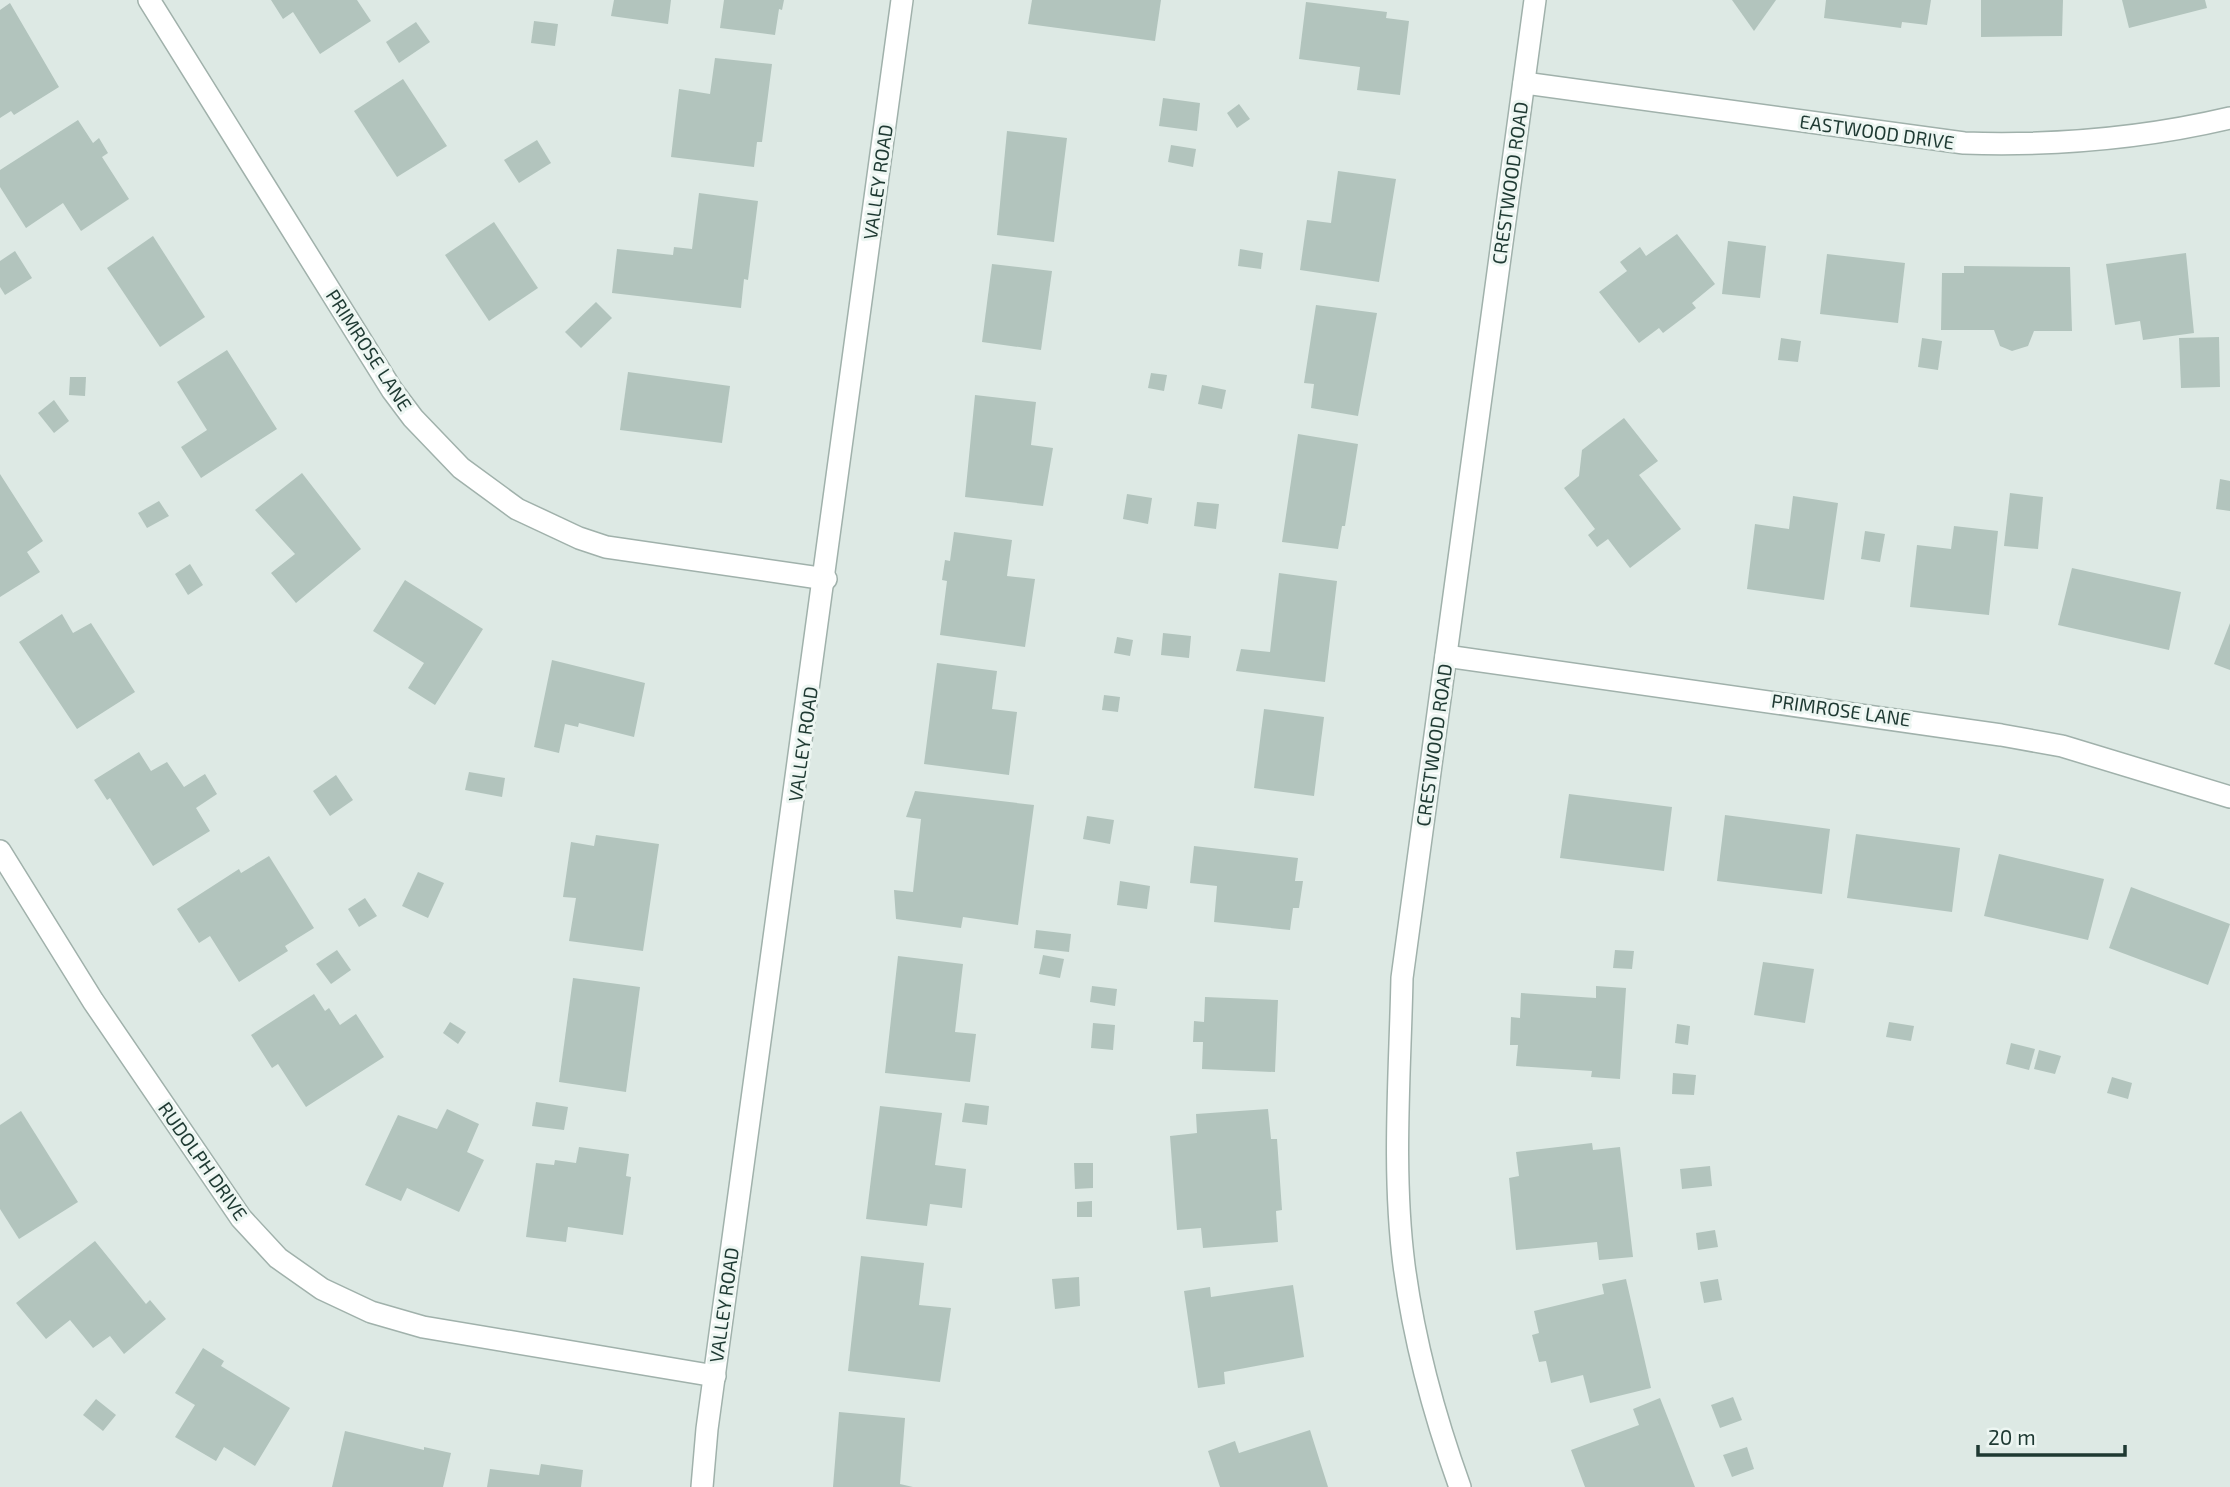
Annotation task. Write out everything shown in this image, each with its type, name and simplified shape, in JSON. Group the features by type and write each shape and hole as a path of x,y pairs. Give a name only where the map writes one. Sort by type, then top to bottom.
{"street":[{"name":"PRIMROSE LANE","path":"149,0 393,390 413,418 461,468 517,509 606,547 825,579"},
{"name":"VALLEY ROAD","path":"702,1487 902,0"},
{"name":"CRESTWOOD ROAD","path":"1460,1487 1416,1340 1404,1264 1400,1188 1402,978 1535,0"},
{"name":"EASTWOOD DRIVE","path":"1524,83 1964,144 2035,146 2106,142 2176,131 2230,118"},
{"name":"PRIMROSE LANE","path":"1446,656 2001,734 2062,746 2230,797"},
{"name":"RUDOLPH DRIVE","path":"0,851 93,1001 240,1218 278,1258 322,1289 371,1312 423,1327 715,1376"}],"building":[{"path":"271,0 357,0 371,21 320,54 293,12 283,19"},
{"path":"614,0 671,0 668,24 611,16"},
{"path":"724,0 784,0 782,10 779,9 775,35 720,28"},
{"path":"1032,0 1161,0 1155,41 1028,24"},
{"path":"1732,0 1776,0 1754,31"},
{"path":"1826,0 1931,0 1927,25 1902,22 1901,28 1824,18"},
{"path":"1981,0 2063,0 2062,36 1981,37"},
{"path":"2122,0 2205,0 2207,8 2129,28"},
{"path":"1306,2 1387,12 1386,18 1409,21 1400,95 1357,90 1360,67 1299,59"},
{"path":"10,3 59,87 14,115 11,111 0,118 0,10"},
{"path":"534,21 558,24 555,46 531,43"},
{"path":"416,22 430,42 399,63 386,42"},
{"path":"715,58 772,64 762,142 757,142 754,167 671,157 679,89 710,94"},
{"path":"403,79 447,146 397,177 354,111"},
{"path":"1163,98 1200,103 1197,131 1159,126"},
{"path":"1239,104 1250,119 1237,128 1227,113"},
{"path":"78,120 93,143 99,138 108,153 102,157 129,199 81,231 63,203 26,228 0,187 0,170"},
{"path":"1007,131 1067,138 1054,242 997,235"},
{"path":"537,140 551,163 519,183 504,160"},
{"path":"1171,145 1196,149 1193,167 1168,162"},
{"path":"1338,171 1396,179 1379,282 1300,270 1307,220 1331,223"},
{"path":"699,193 758,201 748,280 744,279 741,308 612,293 617,249 673,255 674,247 692,249"},
{"path":"494,222 538,288 489,321 445,255"},
{"path":"1677,234 1715,284 1692,303 1696,308 1663,333 1659,328 1639,343 1599,292 1627,271 1620,262 1640,247 1646,256"},
{"path":"153,236 205,317 160,347 107,268"},
{"path":"1728,241 1766,246 1760,298 1722,294"},
{"path":"1240,249 1263,253 1261,269 1238,266"},
{"path":"15,251 32,278 5,295 0,287 0,261"},
{"path":"2186,253 2194,333 2143,340 2140,321 2115,325 2106,264"},
{"path":"1827,254 1905,263 1898,323 1820,314"},
{"path":"992,264 1052,271 1041,350 982,342"},
{"path":"1964,266 2070,267 2072,331 2034,331 2028,346 2012,351 2000,346 1994,330 1941,330 1942,273 1964,273"},
{"path":"596,302 612,318 581,348 565,332"},
{"path":"1316,305 1377,313 1358,416 1311,408 1314,384 1304,383"},
{"path":"2219,337 2220,387 2181,388 2179,338"},
{"path":"1781,338 1801,341 1798,362 1778,360"},
{"path":"1922,338 1942,341 1938,370 1918,367"},
{"path":"227,350 277,429 201,478 181,447 207,430 177,382"},
{"path":"628,372 730,386 722,443 620,430"},
{"path":"1151,373 1167,375 1164,391 1148,388"},
{"path":"70,377 86,377 85,396 69,395"},
{"path":"1202,385 1226,390 1222,409 1198,404"},
{"path":"975,395 1036,402 1031,445 1053,448 1043,506 965,497"},
{"path":"54,400 69,421 54,433 38,413"},
{"path":"1624,418 1658,461 1639,475 1681,529 1630,568 1608,539 1597,547 1588,535 1595,529 1564,488 1579,476 1582,450"},
{"path":"1298,434 1358,444 1345,526 1342,526 1338,549 1282,542"},
{"path":"302,473 361,549 296,603 271,573 295,554 255,510"},
{"path":"0,474 43,541 27,552 40,572 0,597"},
{"path":"2220,479 2230,481 2230,511 2216,509"},
{"path":"2010,493 2043,497 2038,549 2004,546"},
{"path":"1127,494 1152,498 1148,524 1123,519"},
{"path":"1793,496 1838,503 1824,600 1747,589 1755,524 1789,529"},
{"path":"159,501 169,516 147,528 138,513"},
{"path":"1197,502 1219,504 1216,529 1194,526"},
{"path":"1954,526 1998,531 1989,615 1910,607 1917,545 1951,549"},
{"path":"1865,531 1885,534 1880,562 1861,559"},
{"path":"954,532 1012,540 1007,576 1035,579 1025,647 940,635 947,581 942,580 945,560 950,561"},
{"path":"190,564 203,585 188,595 175,574"},
{"path":"2072,568 2181,592 2169,650 2058,625"},
{"path":"1279,573 1337,581 1325,682 1236,671 1241,649 1270,652"},
{"path":"405,580 483,629 435,705 408,688 424,663 373,631"},
{"path":"62,614 73,633 91,623 135,692 77,729 19,642"},
{"path":"2230,623 2230,670 2214,664"},
{"path":"1163,633 1191,636 1189,658 1161,655"},
{"path":"1117,637 1133,640 1130,656 1114,653"},
{"path":"552,660 645,683 634,737 579,723 578,727 565,724 559,753 534,747"},
{"path":"937,663 997,671 992,709 1017,712 1009,775 924,764"},
{"path":"1104,695 1120,697 1118,712 1102,710"},
{"path":"1264,709 1324,717 1314,796 1254,788"},
{"path":"139,752 151,771 167,762 184,787 205,774 217,794 196,808 210,831 153,866 110,798 107,800 94,780"},
{"path":"469,772 505,778 502,797 465,790"},
{"path":"336,775 353,800 330,816 313,791"},
{"path":"915,791 1034,805 1018,925 963,917 961,928 896,919 894,890 913,892 921,819 906,817"},
{"path":"1569,794 1672,807 1664,871 1560,858"},
{"path":"1725,815 1830,829 1822,894 1717,881"},
{"path":"1087,816 1114,820 1110,844 1083,839"},
{"path":"1856,834 1960,848 1952,912 1847,898"},
{"path":"596,835 659,844 643,951 569,941 576,898 563,897 571,842 594,846"},
{"path":"1194,846 1298,858 1295,881 1303,881 1299,908 1293,908 1290,930 1214,922 1217,886 1190,883"},
{"path":"1999,854 2104,879 2088,940 1984,916"},
{"path":"269,856 314,928 285,946 288,951 239,982 210,936 199,943 177,909 239,869 241,873"},
{"path":"418,872 444,883 428,918 402,906"},
{"path":"1120,881 1150,886 1147,909 1117,905"},
{"path":"2131,887 2230,924 2208,985 2109,948"},
{"path":"365,898 377,916 359,927 348,909"},
{"path":"1036,930 1071,934 1069,952 1034,948"},
{"path":"337,950 351,970 331,984 316,964"},
{"path":"1615,950 1634,951 1632,969 1613,968"},
{"path":"1043,955 1064,959 1060,978 1039,974"},
{"path":"898,956 963,964 955,1032 976,1034 970,1082 885,1073"},
{"path":"1763,962 1814,969 1805,1023 1754,1015"},
{"path":"573,978 640,987 626,1092 559,1082"},
{"path":"1092,986 1117,989 1115,1006 1090,1002"},
{"path":"1596,986 1626,988 1620,1079 1591,1077 1592,1071 1516,1066 1518,1045 1510,1045 1511,1017 1520,1018 1521,993 1596,998"},
{"path":"314,994 325,1011 329,1008 340,1025 356,1014 384,1057 306,1107 278,1064 272,1068 251,1035"},
{"path":"1205,997 1278,1000 1275,1072 1202,1069 1203,1042 1193,1042 1194,1021 1204,1022"},
{"path":"450,1022 466,1032 458,1044 443,1033"},
{"path":"1889,1022 1914,1026 1911,1041 1886,1037"},
{"path":"1093,1023 1115,1025 1113,1050 1091,1048"},
{"path":"1677,1024 1690,1026 1688,1045 1675,1043"},
{"path":"2011,1043 2035,1049 2029,1070 2006,1064"},
{"path":"2039,1050 2061,1056 2055,1074 2034,1069"},
{"path":"1673,1073 1696,1075 1694,1095 1672,1094"},
{"path":"2112,1077 2132,1083 2128,1099 2107,1093"},
{"path":"536,1102 568,1107 564,1130 532,1126"},
{"path":"965,1103 989,1106 987,1125 962,1122"},
{"path":"880,1106 942,1113 935,1165 966,1169 962,1208 930,1204 927,1226 866,1219"},
{"path":"447,1109 479,1124 467,1152 484,1160 459,1212 407,1188 401,1201 365,1185 398,1115 437,1129"},
{"path":"1268,1109 1271,1139 1277,1139 1282,1210 1276,1211 1278,1242 1203,1248 1201,1228 1177,1230 1170,1136 1197,1133 1196,1114"},
{"path":"21,1111 78,1202 19,1239 0,1209 0,1125"},
{"path":"1592,1143 1593,1150 1620,1147 1633,1257 1599,1260 1597,1242 1516,1250 1509,1178 1519,1176 1516,1152"},
{"path":"579,1147 629,1154 626,1176 631,1177 623,1235 568,1227 566,1242 526,1237 536,1163 554,1165 555,1160 576,1163"},
{"path":"1074,1163 1093,1163 1093,1188 1075,1189"},
{"path":"1710,1166 1712,1186 1682,1189 1680,1169"},
{"path":"1092,1201 1092,1217 1077,1217 1077,1202"},
{"path":"1715,1230 1718,1247 1698,1250 1696,1233"},
{"path":"95,1241 146,1304 150,1300 166,1319 124,1354 110,1336 93,1348 70,1320 46,1339 16,1303"},
{"path":"861,1256 924,1263 919,1305 951,1308 940,1382 848,1371"},
{"path":"1079,1277 1080,1306 1055,1309 1052,1279"},
{"path":"1626,1279 1651,1388 1590,1403 1583,1375 1551,1383 1546,1361 1539,1362 1532,1335 1539,1333 1534,1311 1604,1294 1602,1284"},
{"path":"1718,1279 1722,1300 1704,1303 1700,1282"},
{"path":"1293,1285 1304,1357 1224,1372 1225,1384 1198,1388 1184,1291 1210,1287 1211,1297"},
{"path":"203,1348 224,1361 221,1366 290,1408 255,1466 224,1447 216,1461 175,1437 195,1405 175,1393"},
{"path":"1733,1397 1742,1420 1720,1428 1711,1405"},
{"path":"1660,1398 1695,1487 1585,1487 1571,1450 1639,1425 1633,1409"},
{"path":"96,1399 116,1415 103,1431 83,1415"},
{"path":"839,1412 905,1418 900,1484 913,1487 833,1487"},
{"path":"1310,1430 1328,1487 1220,1487 1208,1451 1235,1441 1239,1453"},
{"path":"345,1431 424,1450 424,1447 451,1453 443,1487 332,1487"},
{"path":"1747,1447 1754,1469 1732,1477 1723,1455"},
{"path":"541,1464 583,1470 581,1487 487,1487 490,1469 539,1475"}]}
